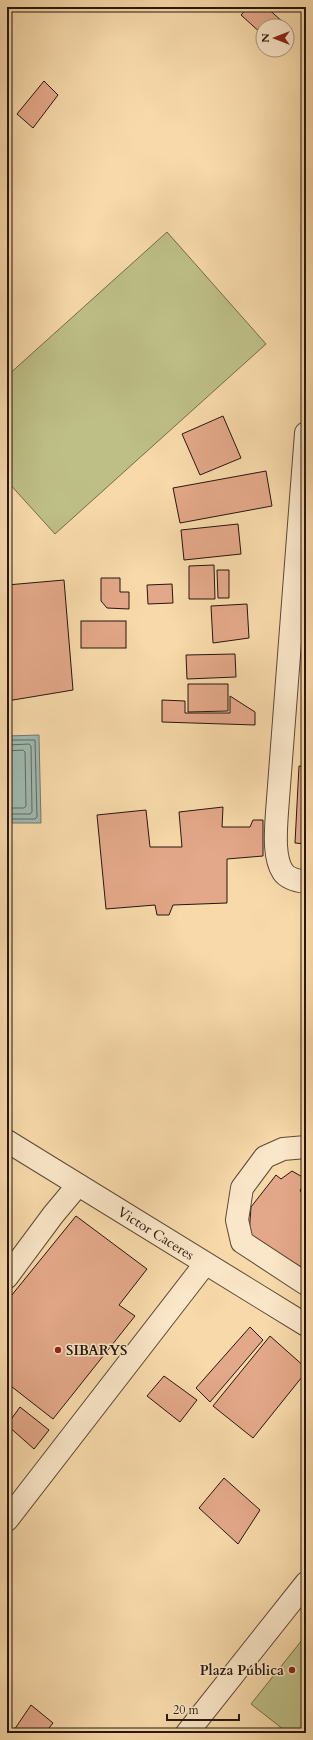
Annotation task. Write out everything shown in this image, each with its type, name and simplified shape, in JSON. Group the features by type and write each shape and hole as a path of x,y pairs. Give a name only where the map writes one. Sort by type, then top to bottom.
{"street":[{"path":"306,433 276,842 279,862 284,872 293,879 306,882"},
{"name":"Victor Caceres","path":"7,1141 306,1325"},
{"path":"306,1147 283,1148 265,1157 242,1188 237,1220 242,1242 306,1284"},
{"path":"7,1277 53,1215 78,1185"},
{"path":"7,1520 205,1264"},
{"path":"187,1733 306,1583"}],"green space":[{"path":"167,232 266,344 55,534 7,481 7,376"},
{"name":"Plaza Pública","path":"306,1635 306,1733 288,1733 251,1704"}],"water":[{"path":"39,735 41,823 7,823 7,736"}],"building":[{"path":"248,7 266,7 278,18 255,18 255,28 241,15"},
{"path":"44,81 58,95 33,128 17,114"},
{"path":"223,416 241,458 200,475 182,434"},
{"path":"266,471 272,506 180,523 173,488"},
{"path":"238,524 241,554 184,560 181,530"},
{"path":"214,565 215,599 189,599 189,566"},
{"path":"217,570 229,570 229,598 218,598"},
{"path":"101,578 120,578 120,592 129,592 129,609 107,608 101,601"},
{"path":"64,580 73,690 7,701 7,585"},
{"path":"172,584 173,603 148,604 147,585"},
{"path":"247,604 249,638 213,643 211,606"},
{"path":"81,621 126,621 126,648 81,648"},
{"path":"235,654 236,677 187,679 186,655"},
{"path":"188,684 228,684 228,711 188,712"},
{"path":"230,696 255,712 255,725 162,722 162,700 185,701 185,713 230,713"},
{"path":"299,766 306,767 306,844 295,843"},
{"path":"223,807 222,827 250,827 253,820 263,820 263,856 227,859 227,903 173,905 169,915 157,915 155,905 106,909 97,815 146,810 150,847 182,847 179,812"},
{"path":"292,1171 306,1179 300,1191 306,1195 306,1270 249,1235 251,1207 276,1175 281,1179"},
{"name":"SIBARYS","path":"76,1216 147,1269 119,1305 135,1316 53,1419 7,1383 7,1301"},
{"path":"250,1327 263,1340 210,1402 196,1388"},
{"path":"270,1336 306,1368 306,1372 253,1438 213,1406"},
{"path":"164,1376 197,1400 180,1422 147,1396"},
{"path":"20,1407 49,1430 34,1449 7,1425"},
{"path":"224,1478 260,1510 238,1544 199,1508"},
{"path":"31,1705 53,1723 45,1733 12,1733"}],"place":[{"name":"SIBARYS","path":"58,1350"},
{"name":"Plaza Pública","path":"292,1670"}]}
